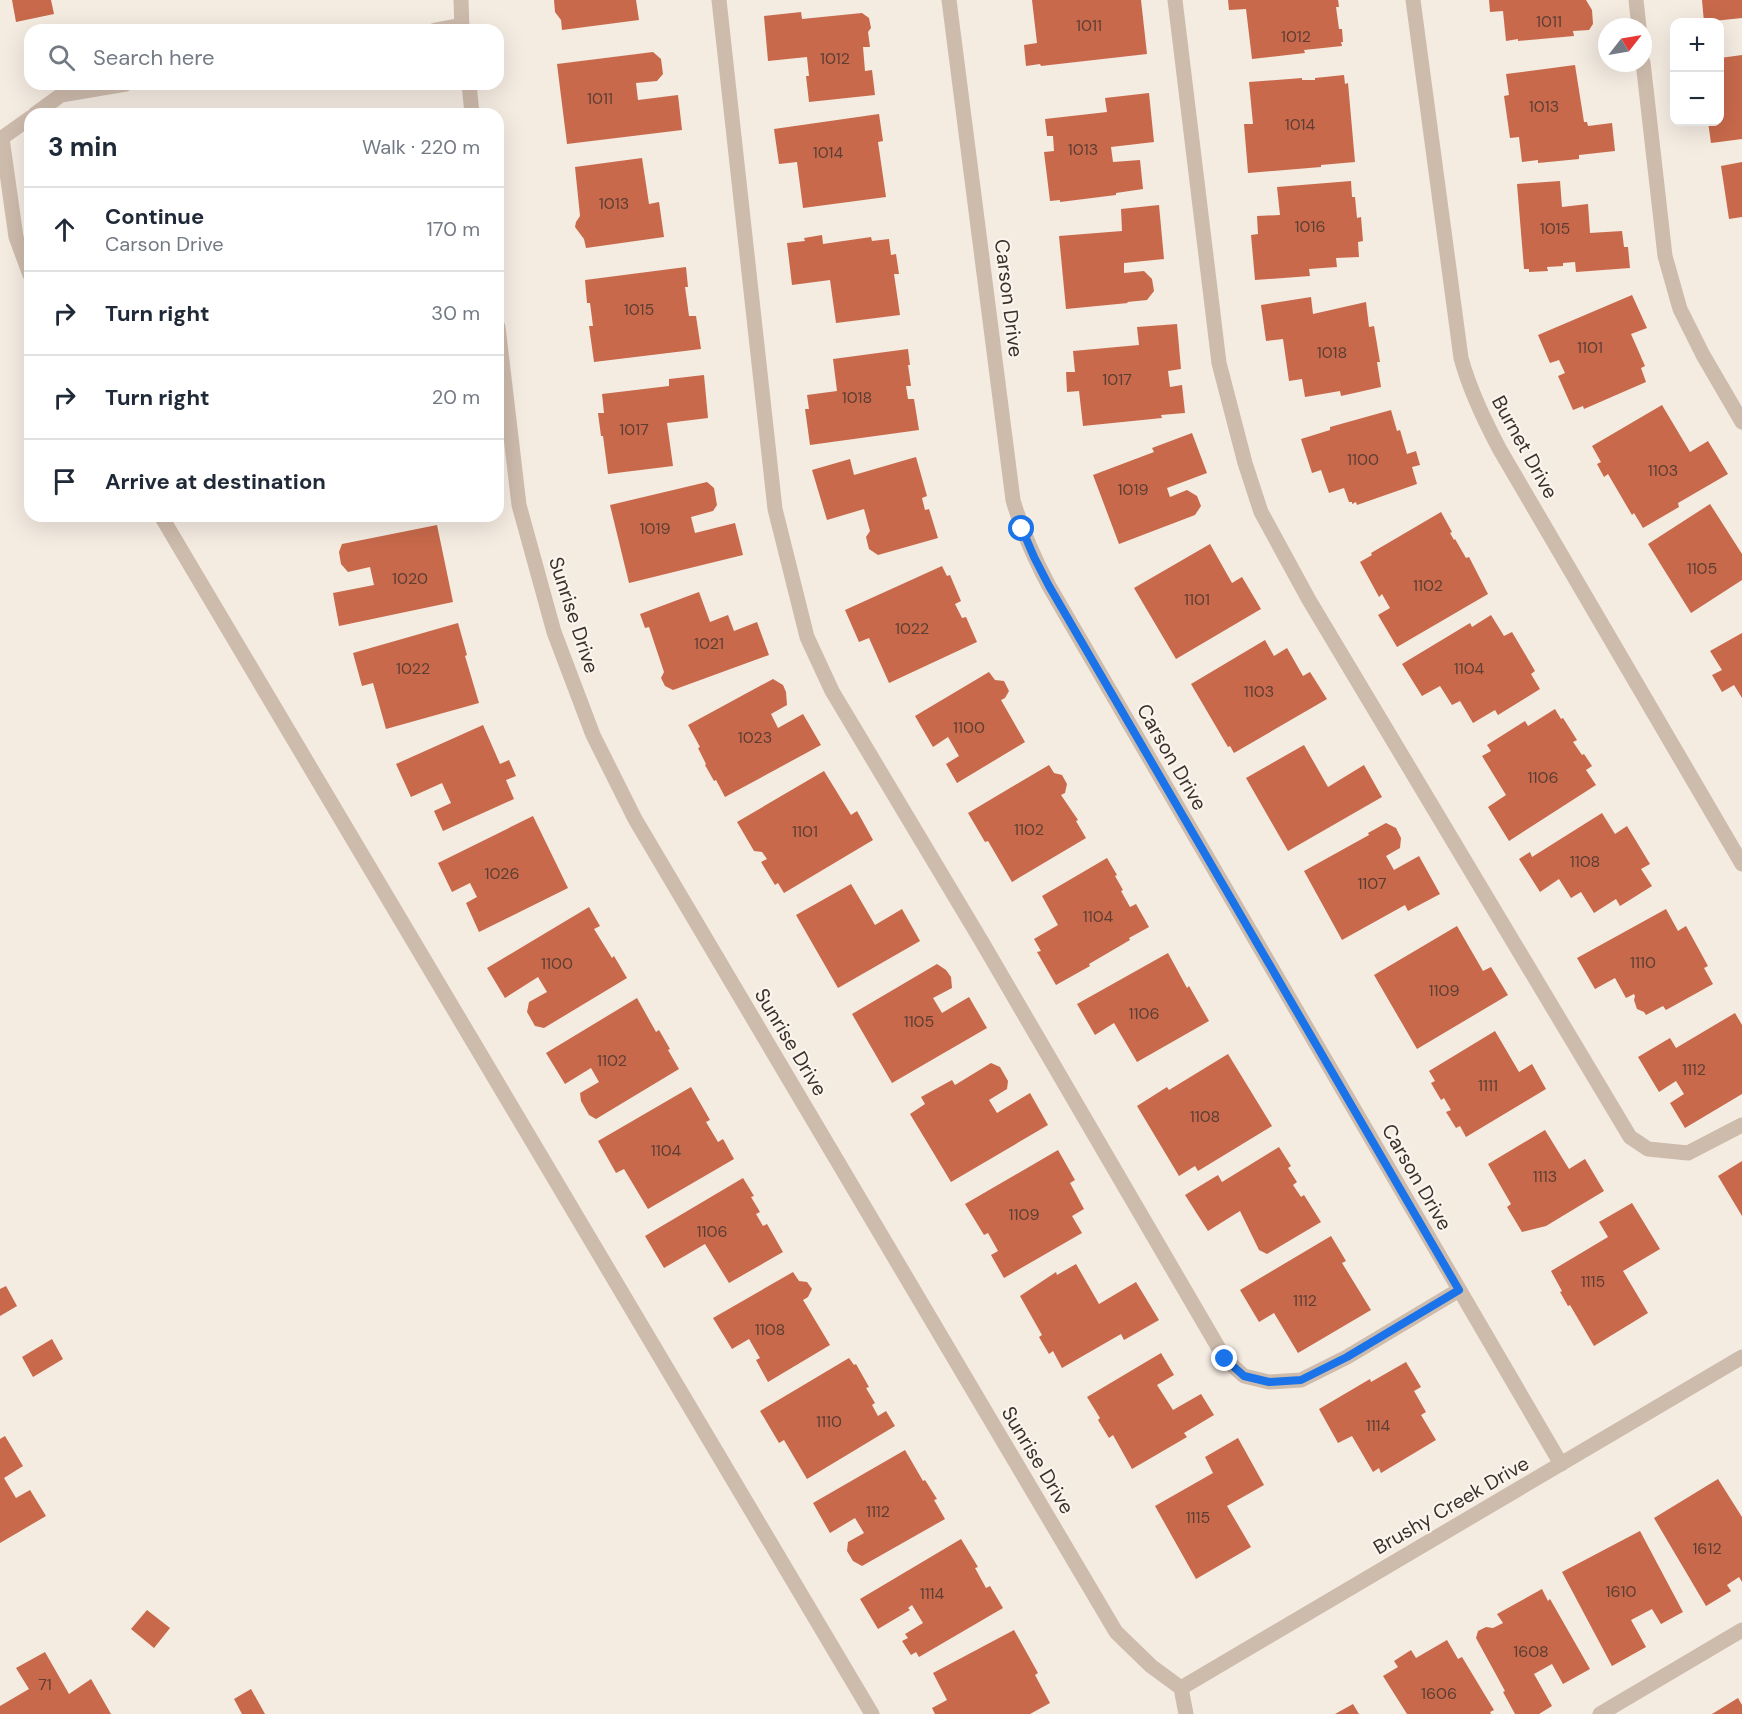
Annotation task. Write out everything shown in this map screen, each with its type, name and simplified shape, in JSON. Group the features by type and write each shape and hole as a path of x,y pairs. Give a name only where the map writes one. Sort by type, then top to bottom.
{"street":[{"path":"461,0 462,24"},
{"path":"719,0 776,509 807,637 832,691 982,942 1225,1359 1244,1376 1269,1382 1301,1380 1347,1357 1459,1290"},
{"name":"Carson Drive","path":"949,0 1014,500 1022,529 1049,586 1561,1464"},
{"path":"1175,0 1219,363 1245,463 1261,512 1309,600 1630,1137 1648,1149 1688,1153 1742,1125"},
{"name":"Burnet Drive","path":"1413,0 1461,358 1466,377 1479,410 1500,450 1742,864"},
{"path":"1636,0 1638,18"},
{"path":"1644,72 1665,256 1680,309 1703,355 1742,422"},
{"path":"43,108 61,95 91,90"},
{"path":"470,90 471,108"},
{"path":"24,122 2,138 16,237 24,259"},
{"name":"Sunrise Drive","path":"504,378 519,505 554,632 593,735 635,819 1116,1632 1151,1666 1181,1688"},
{"path":"165,522 872,1714"},
{"name":"Brushy Creek Drive","path":"1181,1688 1742,1358"},
{"path":"1600,1714 1742,1630"},
{"path":"1181,1688 1186,1714"}],"building":[{"path":"12,0 51,0 54,14 16,22"},
{"path":"554,0 636,0 639,20 562,30 561,20 555,12"},
{"path":"1032,0 1141,0 1147,54 1026,66 1024,45 1037,43"},
{"path":"1228,0 1338,0 1339,7 1336,7 1339,29 1342,29 1342,46 1252,59 1246,9 1229,10"},
{"path":"1489,0 1586,0 1592,10 1593,24 1589,30 1573,31 1574,36 1506,41 1503,11 1490,12"},
{"path":"1702,0 1742,0 1742,18 1724,20 1724,18 1704,18"},
{"path":"801,12 802,19 862,13 869,18 870,47 863,47 865,71 872,70 875,95 809,102 806,76 809,76 807,57 768,61 764,16"},
{"path":"653,52 661,59 663,74 657,81 636,83 638,100 678,95 682,130 567,144 557,64"},
{"path":"1742,55 1742,139 1711,143 1709,126 1724,126 1724,57"},
{"path":"1575,65 1584,122 1587,122 1588,126 1612,123 1615,151 1579,155 1579,159 1538,163 1538,160 1522,162 1519,137 1510,138 1504,96 1509,95 1506,74"},
{"path":"1344,75 1345,84 1348,83 1355,162 1248,173 1244,124 1253,124 1249,82 1302,78 1302,80 1315,80 1315,78"},
{"path":"1149,93 1154,142 1111,147 1113,162 1140,160 1143,189 1116,193 1116,195 1060,202 1060,200 1050,201 1044,152 1054,151 1053,136 1047,136 1045,119 1107,112 1105,98"},
{"path":"879,114 883,141 878,142 886,197 803,208 797,162 779,164 774,129"},
{"path":"642,158 649,204 659,202 664,237 586,248 584,239 575,227 580,216 575,167"},
{"path":"1742,162 1742,217 1729,219 1721,166"},
{"path":"1351,181 1357,218 1361,217 1363,241 1358,242 1359,257 1336,258 1337,267 1309,269 1310,276 1255,280 1251,235 1258,234 1257,216 1280,215 1277,187"},
{"path":"1560,181 1562,207 1588,204 1590,233 1622,231 1624,247 1628,247 1630,268 1576,272 1575,262 1563,263 1563,266 1547,267 1548,271 1529,272 1529,269 1524,269 1517,184"},
{"path":"1159,205 1164,259 1124,263 1124,273 1144,271 1152,279 1154,291 1147,300 1066,309 1059,236 1122,231 1121,209"},
{"path":"822,235 823,244 871,237 872,241 889,239 891,255 896,254 899,274 894,274 900,315 836,323 830,280 792,285 787,243 805,241 804,238"},
{"path":"686,267 688,287 685,287 689,316 696,316 701,349 594,362 589,326 593,326 590,303 587,303 585,280"},
{"path":"1632,295 1647,328 1631,334 1645,366 1641,368 1646,382 1584,409 1583,406 1573,410 1558,376 1565,373 1559,360 1550,363 1538,335"},
{"path":"1311,297 1313,314 1366,302 1369,327 1374,326 1380,362 1377,362 1381,387 1341,396 1340,391 1305,397 1302,379 1289,381 1283,339 1266,341 1261,305"},
{"path":"1177,324 1181,369 1168,371 1170,387 1182,385 1185,413 1161,415 1162,418 1083,426 1079,391 1067,392 1066,372 1075,372 1073,351 1139,345 1137,327"},
{"path":"908,349 911,386 906,386 908,399 914,399 919,430 810,445 805,409 809,409 807,395 837,391 833,359"},
{"path":"704,375 708,418 667,423 673,466 608,474 598,413 604,413 602,394 669,386 669,379"},
{"path":"1662,405 1690,452 1708,441 1728,474 1678,503 1679,507 1643,528 1634,513 1632,515 1608,474 1604,477 1597,464 1601,462 1592,446"},
{"path":"1391,410 1407,454 1416,451 1420,465 1412,467 1417,484 1357,505 1356,502 1352,504 1349,502 1344,488 1329,493 1321,470 1312,473 1301,439 1330,430 1330,427"},
{"path":"1192,433 1207,473 1167,488 1170,497 1187,490 1197,496 1201,506 1195,515 1119,544 1093,475 1154,452 1152,448"},
{"path":"916,457 927,496 922,498 925,510 929,509 938,538 878,555 869,549 866,537 870,531 864,509 827,520 812,470 850,459 854,475"},
{"path":"707,482 714,488 717,505 713,511 691,517 695,533 735,523 743,555 629,583 610,505"},
{"path":"1710,504 1742,554 1742,580 1691,613 1648,544"},
{"path":"1441,512 1454,540 1466,558 1469,557 1488,594 1397,647 1378,615 1390,608 1382,594 1379,597 1360,562 1372,555 1371,553"},
{"path":"437,525 453,602 339,626 333,593 374,585 370,567 348,572 341,564 339,552 342,544"},
{"path":"1210,544 1232,583 1242,577 1261,609 1176,659 1134,588"},
{"path":"942,566 947,576 950,575 961,601 955,604 962,618 966,617 977,642 889,683 869,638 859,642 845,610"},
{"path":"699,592 710,622 728,615 734,631 757,622 769,655 673,690 665,686 661,678 664,672 649,627 645,628 640,614"},
{"path":"1491,615 1504,636 1512,632 1535,671 1531,674 1540,689 1498,715 1495,710 1473,723 1460,701 1452,705 1440,686 1422,696 1402,664 1470,623 1472,627"},
{"path":"458,623 479,703 386,729 373,683 362,686 353,653"},
{"path":"1742,633 1742,698 1734,685 1722,692 1712,675 1722,670 1710,651"},
{"path":"1265,640 1274,656 1287,648 1303,676 1310,672 1327,699 1234,753 1230,746 1228,747 1191,684"},
{"path":"989,672 995,680 1004,681 1009,691 1001,700 1025,742 957,783 946,764 959,756 948,737 933,747 915,716"},
{"path":"773,679 783,685 786,692 787,705 771,714 778,728 803,714 821,745 725,797 705,765 698,748 700,747 688,725"},
{"path":"1555,709 1577,740 1573,742 1592,766 1586,770 1596,785 1509,841 1488,807 1506,795 1482,756 1491,751 1487,745 1525,721 1528,726"},
{"path":"483,725 500,764 509,760 516,776 506,780 514,799 443,831 434,811 451,803 442,783 411,797 396,764"},
{"path":"1304,745 1328,787 1364,765 1382,797 1288,851 1246,778"},
{"path":"1049,765 1054,773 1062,775 1067,784 1065,793 1061,795 1078,820 1076,821 1086,838 1012,882 988,841 985,842 968,813"},
{"path":"824,771 851,815 857,811 873,840 784,893 778,883 775,885 761,862 767,859 762,852 754,851 737,822"},
{"path":"1602,813 1615,834 1627,826 1650,864 1641,869 1652,886 1620,906 1616,899 1594,913 1581,892 1571,898 1559,879 1540,892 1519,859 1530,852 1532,857"},
{"path":"533,816 568,888 479,932 466,903 477,897 470,883 452,892 438,863"},
{"path":"1386,823 1396,828 1401,838 1400,848 1386,856 1394,870 1419,856 1440,894 1408,911 1405,905 1342,940 1304,871"},
{"path":"1107,858 1117,875 1115,876 1123,890 1121,891 1130,907 1136,904 1149,927 1089,964 1090,966 1056,985 1037,952 1041,951 1034,939 1058,925 1042,896"},
{"path":"851,884 875,925 902,909 920,941 838,988 796,915"},
{"path":"589,907 600,926 594,929 627,978 544,1028 535,1026 527,1012 529,1002 547,992 538,977 505,998 487,968"},
{"path":"1666,909 1678,931 1686,926 1708,966 1704,968 1713,984 1666,1010 1663,1006 1646,1015 1637,1009 1634,994 1626,998 1615,978 1595,989 1577,958"},
{"path":"1457,926 1483,971 1491,967 1508,995 1417,1049 1374,975"},
{"path":"1168,953 1187,988 1189,986 1209,1021 1137,1062 1114,1023 1095,1035 1077,1004"},
{"path":"937,964 951,977 952,988 933,998 942,1013 969,997 987,1028 892,1083 852,1014"},
{"path":"637,998 656,1032 659,1030 679,1069 596,1119 589,1115 581,1101 580,1093 599,1082 591,1068 565,1084 546,1053"},
{"path":"1735,1013 1742,1025 1742,1094 1685,1128 1670,1103 1684,1094 1676,1081 1659,1092 1638,1057 1670,1038 1676,1048"},
{"path":"1495,1031 1519,1072 1532,1064 1546,1089 1466,1137 1460,1126 1456,1128 1446,1112 1451,1110 1444,1098 1441,1100 1431,1083 1435,1081 1429,1071"},
{"path":"1228,1054 1272,1126 1198,1171 1195,1166 1179,1176 1137,1106 1167,1087 1169,1090"},
{"path":"991,1063 1000,1067 1008,1081 1007,1089 989,1100 997,1113 1030,1093 1048,1125 951,1182 910,1114 925,1104 921,1097 952,1080 955,1085"},
{"path":"691,1087 710,1120 706,1122 718,1142 723,1139 734,1159 648,1209 624,1169 616,1173 598,1141"},
{"path":"1545,1130 1569,1169 1585,1159 1604,1191 1546,1226 1522,1232 1507,1207 1511,1204 1488,1164"},
{"path":"1279,1147 1291,1166 1288,1168 1297,1182 1293,1185 1301,1197 1304,1195 1321,1222 1267,1254 1259,1250 1240,1211 1208,1231 1185,1195 1218,1175 1222,1182"},
{"path":"1058,1150 1075,1180 1070,1183 1084,1209 1072,1216 1082,1233 1004,1278 991,1255 998,1251 988,1233 984,1235 965,1204"},
{"path":"1742,1161 1742,1216 1718,1176"},
{"path":"743,1178 760,1212 756,1214 763,1226 767,1224 783,1252 729,1283 705,1244 664,1268 645,1236"},
{"path":"1632,1203 1660,1249 1623,1271 1648,1313 1594,1346 1570,1305 1568,1306 1551,1271 1608,1237 1599,1222"},
{"path":"1331,1236 1346,1261 1342,1263 1371,1310 1298,1353 1274,1313 1259,1322 1240,1290"},
{"path":"1076,1264 1099,1304 1136,1282 1159,1320 1124,1340 1121,1334 1062,1368 1053,1351 1049,1354 1039,1337 1042,1335 1020,1296 1056,1272 1057,1275"},
{"path":"793,1272 799,1281 807,1282 812,1289 808,1297 803,1300 830,1345 768,1382 756,1360 760,1358 749,1339 732,1349 713,1318"},
{"path":"6,1286 17,1306 0,1316 0,1289"},
{"path":"52,1339 63,1359 33,1377 22,1357"},
{"path":"1161,1353 1174,1375 1157,1385 1173,1410 1201,1394 1214,1415 1184,1433 1187,1437 1132,1469 1113,1435 1109,1438 1087,1397"},
{"path":"849,1358 854,1365 856,1364 869,1387 866,1388 875,1403 872,1405 878,1416 886,1411 895,1426 807,1479 784,1440 779,1443 760,1411"},
{"path":"1406,1362 1421,1387 1414,1391 1426,1412 1421,1415 1436,1440 1381,1473 1379,1468 1373,1472 1352,1436 1338,1443 1319,1409 1370,1379 1371,1382"},
{"path":"5,1436 23,1466 4,1478 16,1498 30,1490 46,1516 0,1543 0,1439"},
{"path":"1238,1438 1264,1485 1227,1506 1251,1547 1196,1579 1155,1506 1213,1473 1205,1457"},
{"path":"905,1450 923,1481 925,1480 937,1499 934,1500 945,1519 862,1566 853,1561 847,1551 848,1542 864,1533 855,1518 830,1533 813,1503"},
{"path":"1718,1479 1742,1517 1742,1582 1739,1577 1727,1585 1731,1591 1706,1606 1654,1518"},
{"path":"1640,1531 1683,1612 1661,1624 1652,1609 1631,1620 1646,1647 1612,1666 1562,1572"},
{"path":"961,1539 978,1567 975,1568 986,1588 990,1586 1003,1608 919,1657 916,1652 911,1655 902,1641 908,1638 905,1634 923,1623 912,1605 908,1608 910,1610 878,1629 860,1599"},
{"path":"1542,1589 1590,1669 1563,1684 1552,1664 1534,1674 1552,1706 1539,1714 1515,1714 1476,1638 1478,1631 1503,1623 1497,1614"},
{"path":"147,1610 170,1628 154,1648 131,1629"},
{"path":"1014,1630 1038,1673 1035,1675 1050,1703 1030,1714 935,1714 932,1708 947,1700 933,1673"},
{"path":"1447,1640 1458,1659 1462,1657 1494,1710 1490,1712 1491,1714 1407,1714 1383,1676 1398,1667 1394,1661 1411,1650 1416,1658"},
{"path":"45,1652 69,1694 91,1679 111,1714 0,1714 0,1706 29,1689 16,1668"},
{"path":"251,1689 265,1714 242,1714 234,1699"},
{"path":"1738,1698 1742,1705 1742,1714 1712,1714"},
{"path":"1353,1704 1359,1714 1335,1714"}],"route":[{"path":"1022,529 1049,586 1459,1290 1347,1357 1301,1380 1269,1382 1244,1376 1225,1359"}]}
